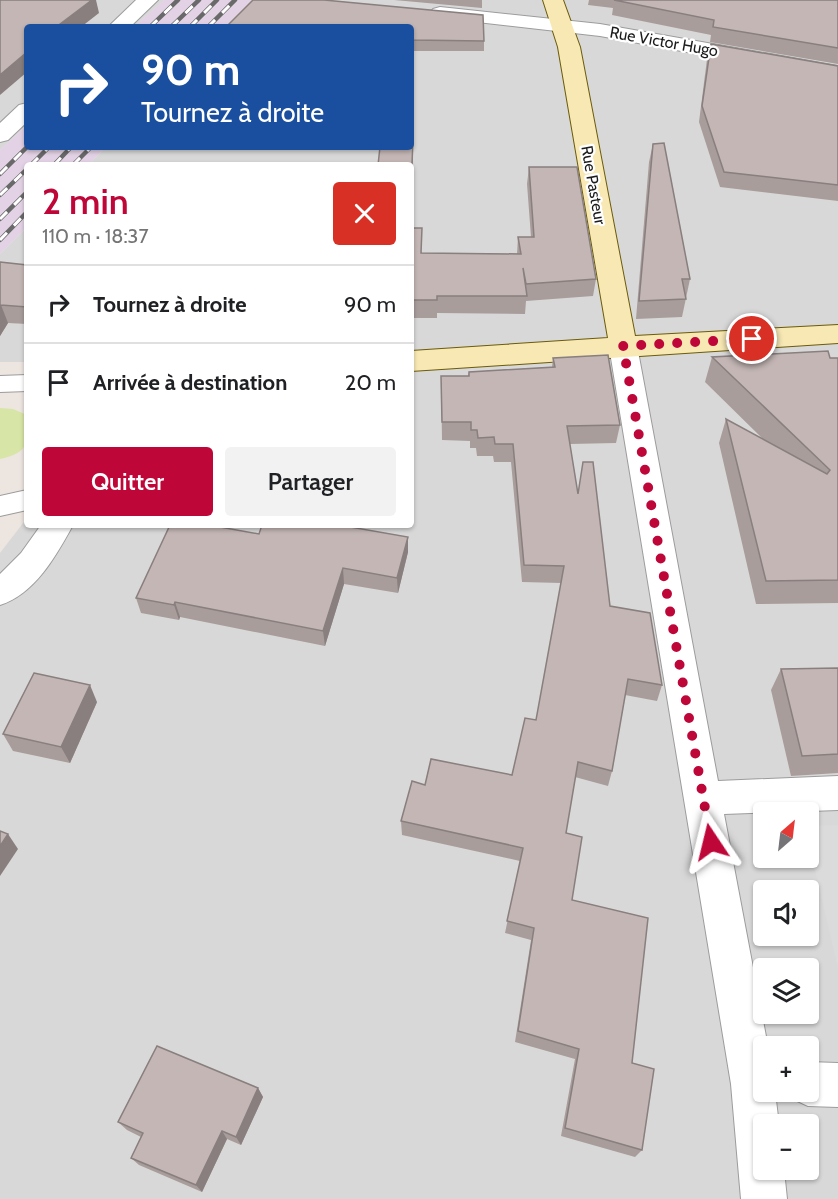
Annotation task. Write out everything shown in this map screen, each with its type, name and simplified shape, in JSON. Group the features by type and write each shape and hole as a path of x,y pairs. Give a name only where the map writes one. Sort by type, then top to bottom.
{"street":[{"path":"121,24 148,0"},
{"name":"Rue Pasteur","path":"553,0 569,47 623,346"},
{"name":"Rue Victor Hugo","path":"421,11 561,24 838,73"},
{"path":"0,135 24,113"},
{"path":"414,361 838,334"},
{"path":"623,346 753,1058"},
{"path":"6,588 46,546 55,528"},
{"path":"704,798 838,793"},
{"path":"819,1084 838,1085"},
{"path":"759,1102 764,1199"}],"lane":[{"path":"0,384 24,383"},
{"path":"0,506 24,501"}],"shaded area":[{"path":"0,0 164,0 137,24 24,24 24,128 0,150"},
{"path":"164,0 252,0 228,24 137,24"},
{"path":"252,0 838,0 838,1199 0,1199 0,553 24,522 24,528 414,528 414,162 91,162 103,150 414,150 414,24 228,24"},
{"path":"24,128 24,150 103,150 91,162 24,162 24,230 0,254 0,150"},
{"path":"24,230 24,362 0,362 0,254"},
{"path":"838,825 838,968 815,868 819,868 819,826"}],"green space":[{"path":"0,408 13,409 24,414 24,446 17,453 0,459"}],"building":[{"path":"0,0 92,0 60,24 24,24 24,55 0,75"},
{"path":"253,0 324,0 483,15 484,41 414,40 414,24 229,24"},
{"path":"614,0 838,0 838,48 713,27 714,20"},
{"path":"711,44 838,66 838,185 724,172 702,106"},
{"path":"664,143 690,279 682,279 686,299 639,301 653,144"},
{"path":"380,150 413,150 412,162 378,162"},
{"path":"529,167 577,167 596,279 526,284 523,268 527,296 437,296 437,300 414,300 414,228 422,228 421,253 521,254 518,237 534,237"},
{"path":"0,262 24,265 24,307 1,305 0,307"},
{"path":"828,351 830,358 838,358 838,580 766,581 726,419 827,474 830,470 712,357"},
{"path":"608,355 620,425 567,426 578,494 583,462 593,462 610,606 650,613 662,685 628,679 612,771 578,762 566,833 582,837 572,900 648,918 632,1063 654,1069 642,1150 565,1128 579,1049 518,1031 534,928 507,921 523,848 401,821 412,781 425,785 431,759 512,775 525,718 536,720 564,566 524,565 513,444 495,444 494,437 478,438 477,430 471,430 471,422 442,422 441,376 469,376 469,372 555,367 553,358"},
{"path":"169,528 226,528 259,534 261,528 356,528 408,537 397,578 343,568 323,631 175,602 174,605 136,598"},
{"path":"838,668 838,754 802,756 781,669"},
{"path":"34,673 90,685 61,747 3,734"},
{"path":"0,831 8,834 0,846"},
{"path":"157,1046 258,1088 236,1137 222,1131 196,1185 131,1158 143,1133 118,1122"}],"railway":[{"path":"153,24 178,0"},
{"path":"174,24 199,0"},
{"path":"193,24 217,0"},
{"path":"211,24 235,0"},
{"path":"0,174 24,150"},
{"path":"34,162 46,150"},
{"path":"57,162 68,150"},
{"path":"76,162 88,150"},
{"path":"0,195 24,172"},
{"path":"0,219 24,195"},
{"path":"0,240 24,215"}],"route":[{"path":"711,842 623,346 752,339"}]}
